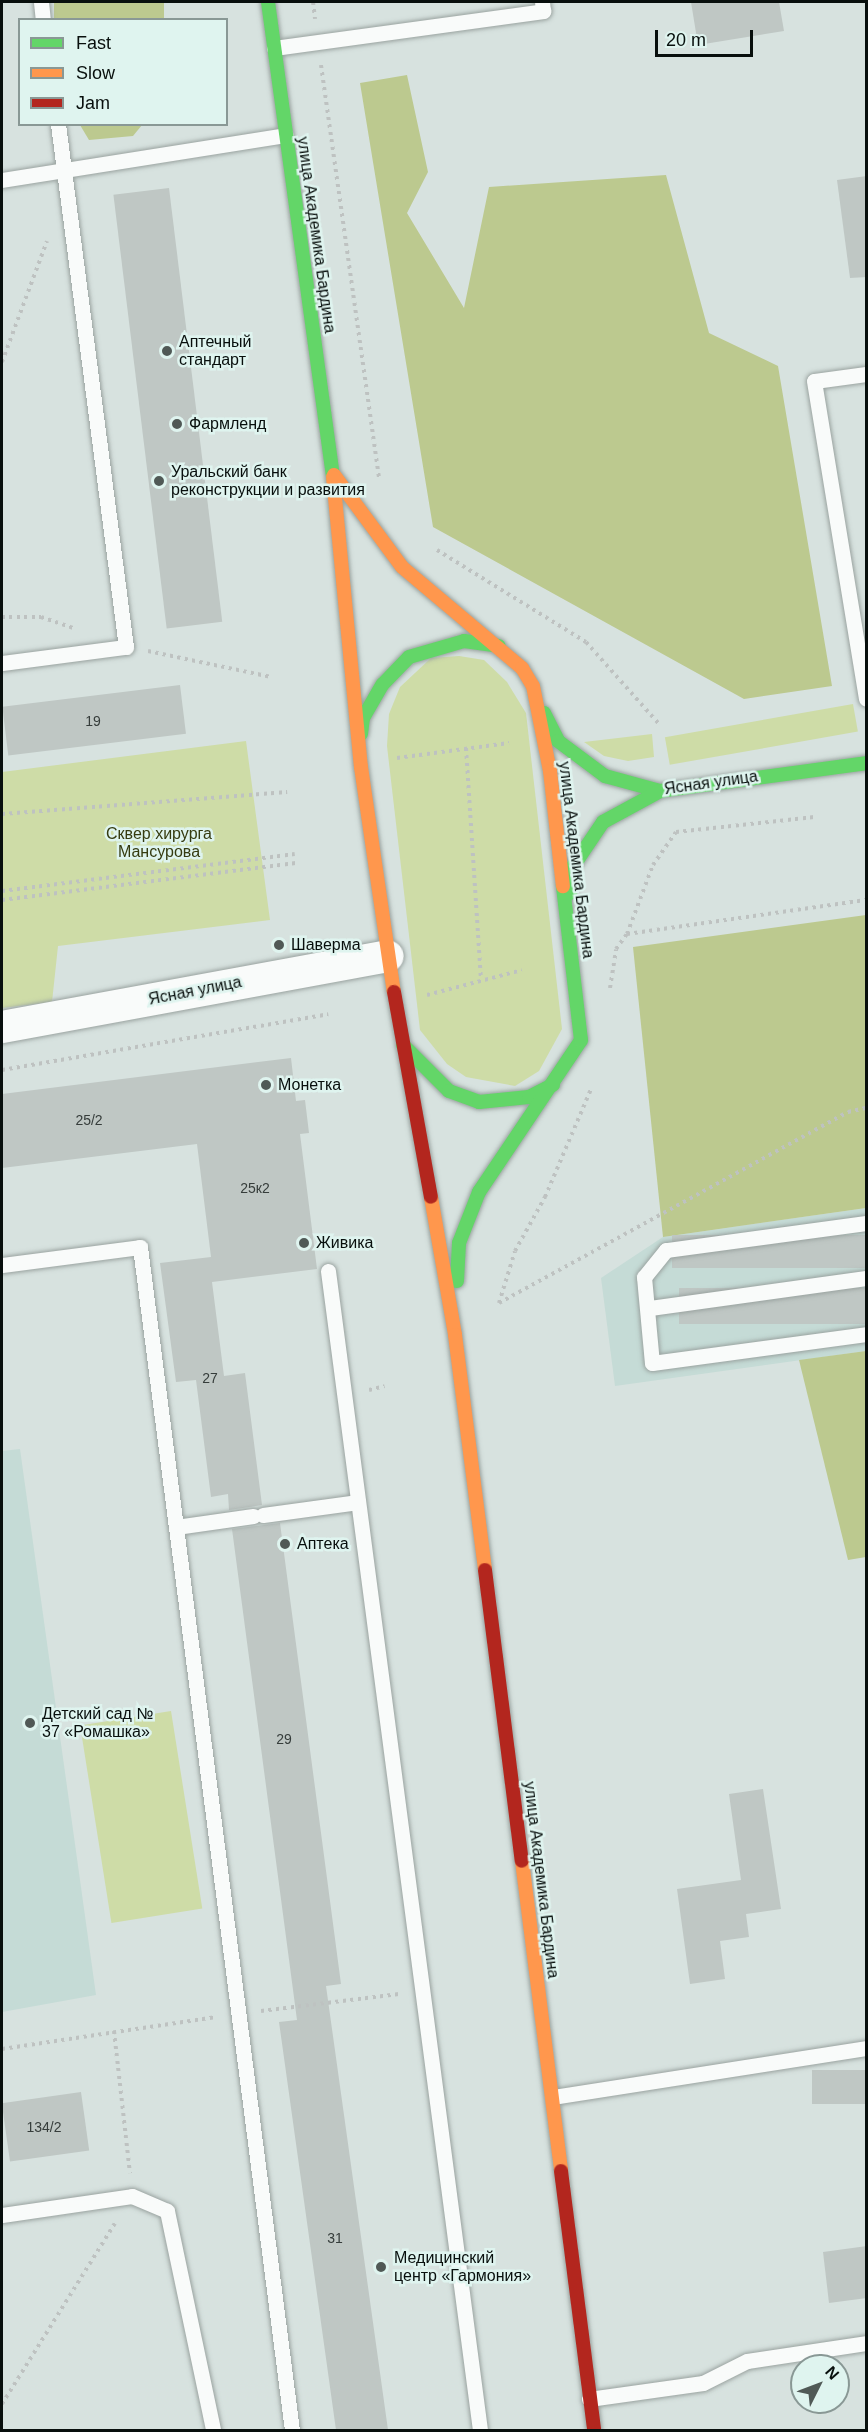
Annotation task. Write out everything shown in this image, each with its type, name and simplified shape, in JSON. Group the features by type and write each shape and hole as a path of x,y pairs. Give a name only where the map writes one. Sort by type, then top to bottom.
{"street":[{"name":"улица Академика Бардина","path":"268,2 333,474 360,748 388,956 455,1335 594,2430"},
{"name":"улица Академика Бардина","path":"333,474 402,567 499,646 533,686 550,771 581,1040 553,1085 500,1157 466,1218 459,1243 455,1335"},
{"name":"улица Академика Бардина","path":"360,748 363,718 382,684 409,657 464,641 499,646"},
{"name":"Ясная улица","path":"533,686 558,741 605,776 660,791 867,763"},
{"path":"566,916 574,865 586,842 603,822 660,791"},
{"name":"Ясная улица","path":"2,1027 388,956"},
{"path":"403,1045 449,1091 479,1102 529,1097 553,1085"}],"lane":[{"path":"41,2 43,18"},
{"path":"274,48 543,11 542,2"},
{"path":"2,663 126,646 58,126"},
{"path":"2,180 285,135"},
{"path":"867,374 814,381 867,699"},
{"path":"867,1222 666,1250 644,1277 650,1308 652,1363 867,1334"},
{"path":"2,1265 140,1247 292,2430"},
{"path":"328,1271 480,2430"},
{"path":"650,1308 867,1278"},
{"path":"176,1527 358,1502"},
{"path":"553,2097 867,2048"},
{"path":"2,2215 132,2196 167,2211 213,2430"},
{"path":"589,2399 702,2383 747,2361 867,2343"}],"path":[{"path":"313,2 380,482"},
{"path":"431,546 586,642 659,724"},
{"path":"2,617 41,617 126,646 271,677"},
{"path":"397,758 509,743"},
{"path":"466,748 481,979"},
{"path":"2,814 287,792"},
{"path":"609,995 616,949 627,934 653,865 676,832 814,818"},
{"path":"2,891 295,854"},
{"path":"2,900 296,862"},
{"path":"627,934 867,900"},
{"path":"427,995 522,970"},
{"path":"2,1070 328,1014"},
{"path":"594,1082 546,1197 515,1251 499,1303 848,1112 867,1108"},
{"path":"2,2404 132,2196 114,2031"}],"shaded area":[{"path":"866,1208 866,1351 615,1386 601,1278 663,1237"},
{"name":"Детский сад № 37 «Ромашка»","path":"20,1449 96,1995 2,2012 2,1451"}],"green space":[{"path":"54,2 164,2 164,18 54,18"},
{"path":"407,75 428,172 407,213 464,308 489,187 666,175 709,333 778,366 832,686 744,699 433,527 360,83"},
{"path":"81,126 141,126 133,136 89,140"},
{"path":"459,656 484,660 507,682 526,713 562,1029 539,1071 515,1086 466,1077 447,1064 420,1030 387,746 389,714 400,687 431,658"},
{"path":"853,704 858,732 670,765 665,737"},
{"path":"652,734 654,757 628,761 604,756 584,742"},
{"name":"Сквер хирурга Мансурова","path":"246,741 270,920 58,946 52,1002 2,1008 2,772"},
{"path":"866,915 866,1208 663,1237 633,947"},
{"path":"866,1351 866,1557 848,1560 799,1360"},
{"path":"171,1711 202,1909 111,1923 80,1725"}],"building":[{"path":"691,2 779,2 784,31 698,45"},
{"path":"867,176 867,277 850,278 837,180"},
{"path":"169,188 222,622 167,629 113,195"},
{"path":"180,685 186,734 8,755 2,707"},
{"path":"291,1058 296,1101 305,1100 309,1133 300,1134 317,1269 212,1282 224,1376 245,1373 262,1505 229,1510 228,1494 211,1497 196,1380 176,1382 160,1263 211,1257 197,1144 2,1168 2,1094"},
{"path":"672,1235 866,1235 866,1268 672,1268"},
{"path":"679,1288 866,1288 866,1324 679,1324"},
{"path":"280,1523 341,1984 326,1986 388,2430 336,2430 279,2022 297,2020 232,1529"},
{"path":"763,1789 781,1909 746,1914 749,1937 720,1941 725,1979 690,1984 677,1889 741,1880 729,1794"},
{"path":"812,2070 866,2070 866,2104 812,2104"},
{"path":"81,2092 89,2150 10,2162 2,2103"},
{"path":"867,2246 867,2298 829,2303 823,2252"}],"traffic: fast":[{"path":"268,2 333,477"},
{"path":"361,734 363,718 383,684 409,657 464,641 499,646"},
{"path":"544,713 558,741 605,776 660,791 866,763"},
{"path":"570,893 574,865 603,822 660,791"},
{"path":"457,1281 459,1243 479,1192 581,1040 563,886"},
{"path":"403,1045 449,1091 479,1102 529,1097 553,1085"}],"traffic: slow":[{"path":"334,475 402,567 522,668 533,686 550,771 563,886"},
{"path":"333,477 361,767 394,992"},
{"path":"431,1197 455,1335 485,1570"},
{"path":"522,1861 561,2171"}],"traffic: jam":[{"path":"394,992 431,1197"},
{"path":"485,1570 522,1861"},
{"path":"561,2171 594,2430"}],"place":[{"name":"Аптечный стандарт","path":"167,351"},
{"name":"Фармленд","path":"177,424"},
{"name":"Уральский банк реконструкции и развития","path":"159,481"},
{"name":"Шаверма","path":"279,945"},
{"name":"Монетка","path":"266,1085"},
{"name":"Живика","path":"304,1243"},
{"name":"Аптека","path":"285,1544"},
{"name":"Детский сад № 37 «Ромашка»","path":"30,1723"},
{"name":"Медицинский центр «Гармония»","path":"381,2267"}]}
